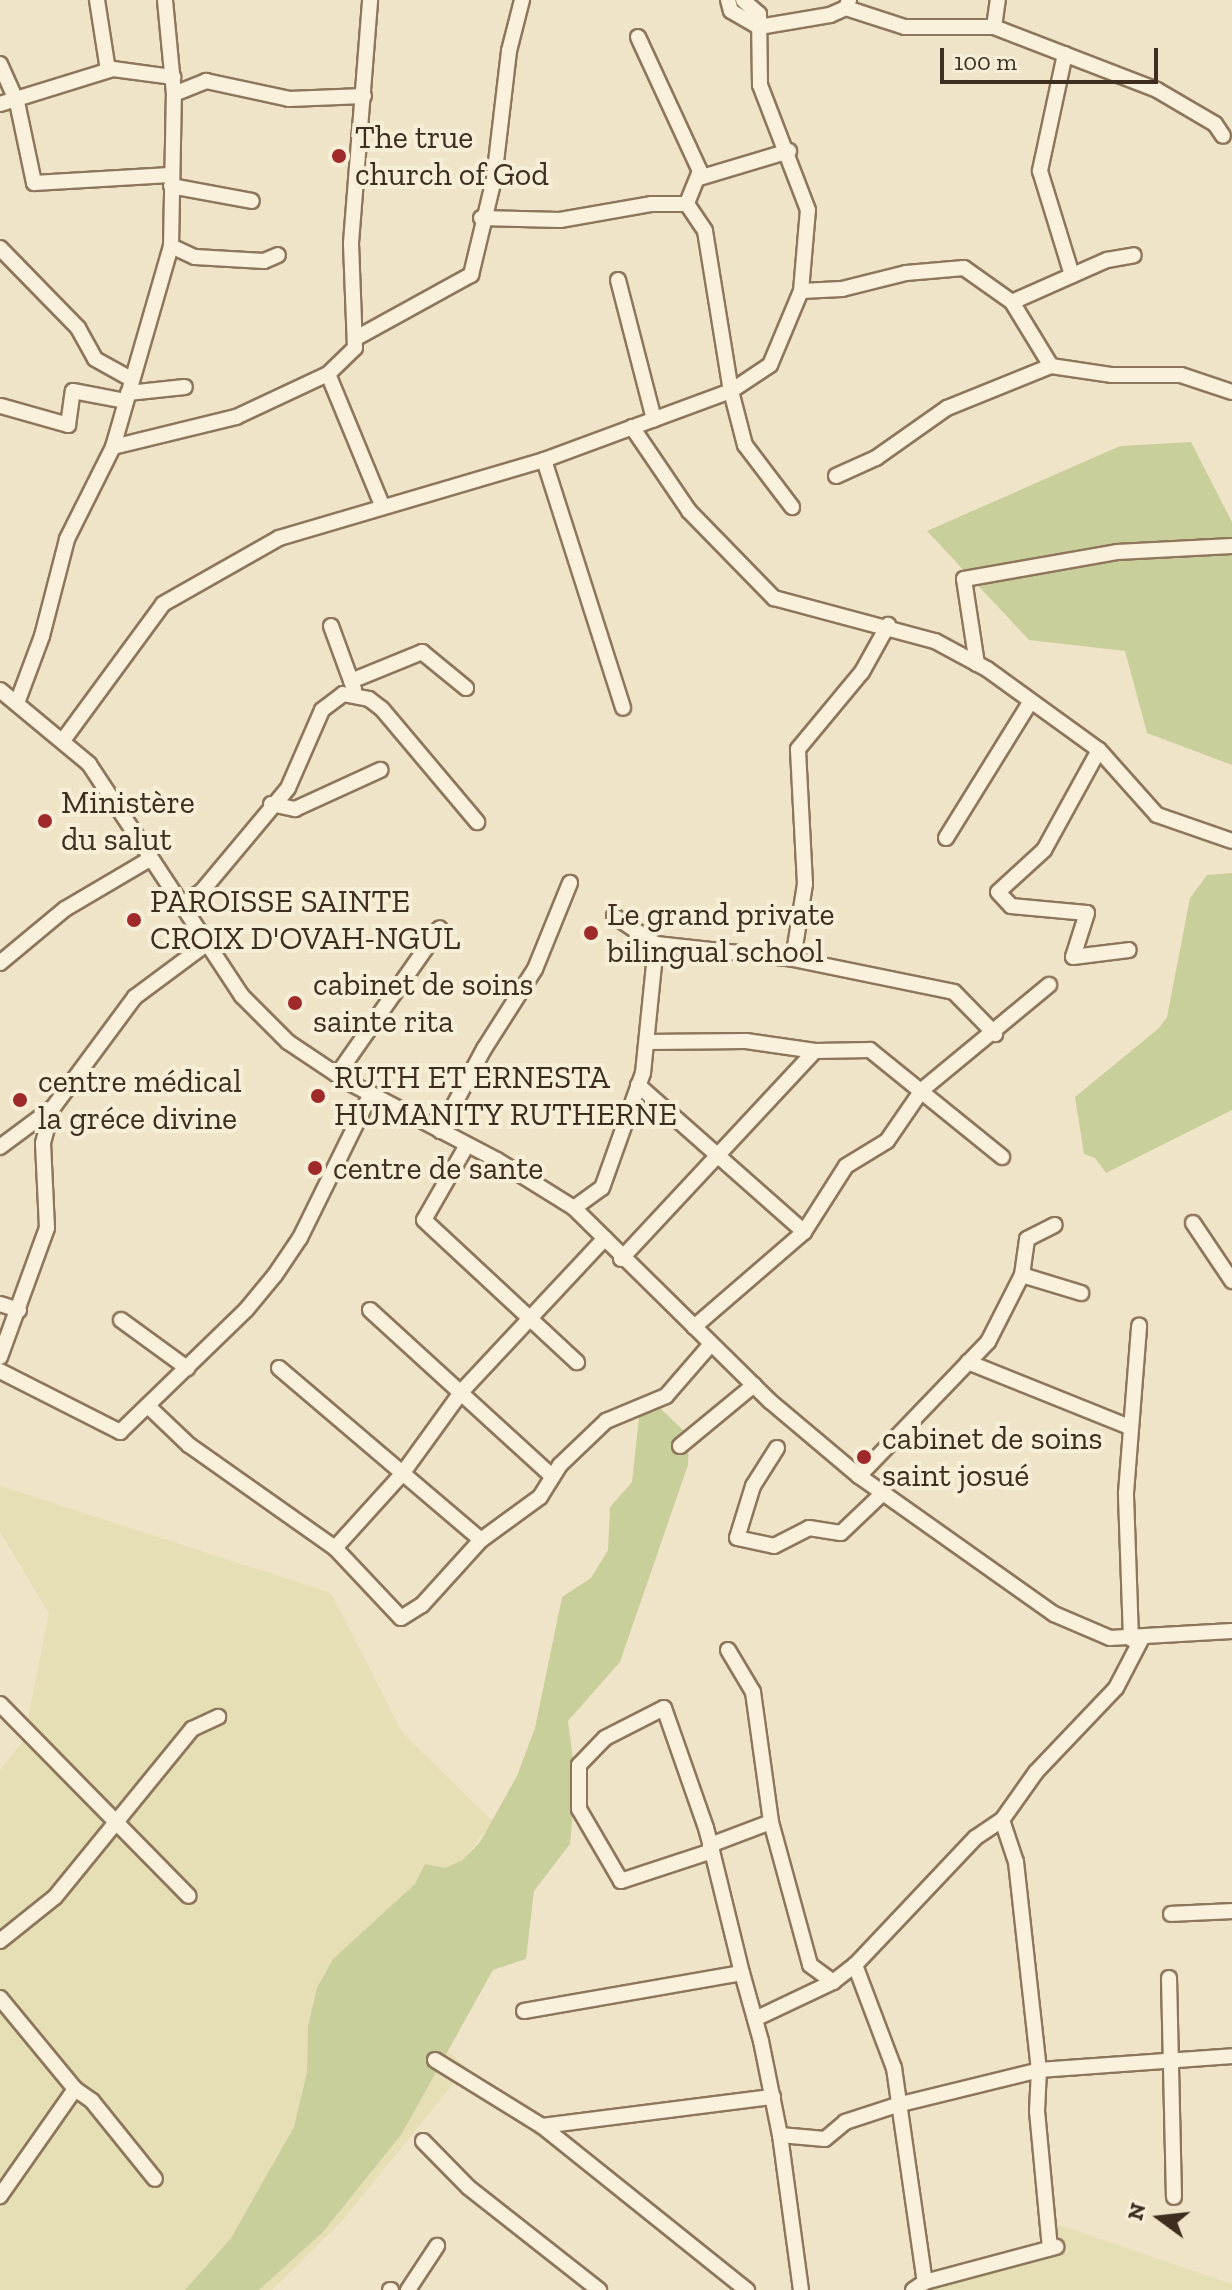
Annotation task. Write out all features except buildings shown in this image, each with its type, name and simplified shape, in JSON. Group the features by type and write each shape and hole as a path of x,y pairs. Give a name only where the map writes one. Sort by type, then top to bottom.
{"street":[{"path":"97,0 108,70"},
{"path":"17,703 42,636 67,539 113,447 171,246 174,94 165,0"},
{"path":"113,447 213,425 328,374 353,352 358,337 351,243 370,0"},
{"path":"358,337 441,296 471,275 481,218 494,179 509,51 522,0"},
{"path":"728,0 731,11 759,27 848,4 905,27 994,27 1157,90 1215,124 1223,136"},
{"path":"64,739 163,604 279,538 382,505 544,460 731,391 770,365 801,291 808,210 789,151 760,85 759,14 743,0"},
{"path":"994,27 998,0"},
{"path":"638,37 699,178 687,204"},
{"path":"1065,54 1040,171 1072,275"},
{"path":"0,64 17,102 34,183 170,180 252,201"},
{"path":"0,104 17,102 108,70 173,77"},
{"path":"174,94 206,81 289,99 364,96"},
{"path":"699,178 789,151"},
{"path":"481,218 560,220 651,204 687,204"},
{"path":"687,204 705,231 731,391 745,445 792,507"},
{"path":"171,246 195,257 264,261 278,255"},
{"path":"0,248 78,328 95,359 128,391"},
{"path":"1012,302 1072,275 1134,255"},
{"path":"801,291 842,289 906,273 964,268 1012,302 1051,366"},
{"path":"618,280 654,419"},
{"path":"836,476 876,458 947,408 1051,366 1112,375 1181,375 1232,392"},
{"path":"328,374 382,505"},
{"path":"1,406 68,425 73,391 185,387"},
{"path":"632,427 689,511 774,598 913,631 977,664 1099,750 1157,815 1232,841"},
{"path":"544,460 623,708"},
{"path":"977,664 964,579 1117,552 1232,546"},
{"path":"793,959 805,884 798,749 862,672 888,625"},
{"path":"331,626 354,687 382,709 477,822"},
{"path":"179,906 202,891 271,804 288,788 331,699 422,652 466,688"},
{"path":"0,690 64,739 89,764 205,945 264,1024 337,1075 467,1145 574,1208 605,1238 621,1259 754,1385 859,1476 1054,1614 1088,1632 1137,1638 1232,1631"},
{"path":"946,838 1031,701"},
{"path":"1099,750 1044,850 998,892 1011,906 1087,913 1073,957 1129,950"},
{"path":"271,804 295,809 380,770"},
{"path":"0,963 65,909 150,859"},
{"path":"440,1131 484,1049 535,969 570,883"},
{"path":"614,916 656,944 793,959 954,992 995,1034"},
{"path":"337,1075 440,928"},
{"path":"574,1208 602,1188 638,1085 647,1042 656,944"},
{"path":"0,1147 52,1109 135,997 205,945"},
{"path":"694,1327 804,1232 846,1166 887,1141 922,1090 995,1034 1049,985"},
{"path":"647,1042 746,1041 815,1051 870,1050 1002,1157"},
{"path":"621,1259 815,1051"},
{"path":"638,1085 804,1232"},
{"path":"0,1371 120,1432 246,1310 300,1238 371,1094"},
{"path":"0,1357 47,1228 43,1143 52,1109"},
{"path":"467,1145 424,1220 577,1362"},
{"path":"1193,1223 1232,1281"},
{"path":"859,1476 988,1342 1022,1275 1027,1239 1055,1225"},
{"path":"335,1548 402,1474 462,1391 605,1238"},
{"path":"1022,1275 1081,1293"},
{"path":"0,1304 19,1310"},
{"path":"370,1310 552,1476"},
{"path":"121,1320 187,1368"},
{"path":"755,2019 833,1982 855,1965 975,1838 1002,1820 1036,1772 1116,1688 1137,1638 1130,1427 1139,1326"},
{"path":"148,1406 189,1445 335,1548 401,1618 422,1605 481,1540 540,1497 552,1476 606,1421 666,1396 711,1344"},
{"path":"968,1362 1130,1427"},
{"path":"279,1368 481,1540"},
{"path":"680,1446 754,1385"},
{"path":"777,1448 753,1486 737,1538 774,1546 809,1528 841,1533 883,1493"},
{"path":"728,1650 753,1692 771,1822 810,1965 833,1982"},
{"path":"0,1704 189,1896"},
{"path":"771,1822 711,1848 621,1881 579,1809 579,1765 605,1738 664,1708 711,1848 755,2019 780,2135 801,2290"},
{"path":"0,1941 55,1897 192,1729 218,1717"},
{"path":"855,1965 894,2068 919,2286 1053,2248 1037,2111 1039,2070 1016,1862 1002,1820"},
{"path":"1171,1914 1232,1911"},
{"path":"524,2011 742,1973"},
{"path":"1169,1978 1168,2060 1174,2197"},
{"path":"0,1998 75,2089 92,2101 155,2179"},
{"path":"780,2135 825,2139 845,2122 897,2105 1039,2070 1232,2056"},
{"path":"435,2060 542,2126 747,2290"},
{"path":"0,2196 75,2089"},
{"path":"542,2126 773,2097"},
{"path":"423,2141 468,2187 599,2290"},
{"path":"408,2290 437,2246"}],"shaded area":[{"path":"0,1486 331,1593 402,1732 492,1821 463,1861 445,1868 425,1864 415,1884 317,1988 308,2026 307,2072 295,2127 231,2238 185,2290 0,2290 0,1770 24,1739 49,1613 0,1532"},
{"path":"447,2051 569,2151 754,2290 746,2290 458,2078 342,2221 272,2290 259,2290 323,2232 401,2135"},
{"path":"1047,2221 1232,2284 1232,2290 928,2290 1037,2250"}],"green space":[{"path":"1191,442 1232,522 1232,765 1147,733 1125,651 1029,640 927,531 1120,446"},
{"path":"1232,873 1232,1110 1106,1173 1095,1158 1084,1154 1075,1097 1159,1028 1167,1017 1190,898 1207,875"},
{"path":"654,1402 689,1436 688,1465 620,1662 568,1721 576,1782 570,1844 534,1891 526,1959 493,1970 401,2135 323,2232 259,2290 185,2290 231,2238 294,2127 307,2072 308,2026 317,1988 333,1959 415,1884 425,1864 445,1868 463,1860 480,1842 517,1776 535,1728 562,1597 591,1578 608,1550 610,1507 632,1482 640,1408"}],"place":[{"name":"The true church of God","path":"339,156"},
{"name":"Ministère du salut","path":"45,821"},
{"name":"PAROISSE SAINTE CROIX D'OVAH-NGUL","path":"134,920"},
{"name":"Le grand private bilingual school","path":"591,933"},
{"name":"cabinet de soins sainte rita","path":"295,1003"},
{"name":"RUTH ET ERNESTA HUMANITY RUTHERNE","path":"318,1096"},
{"name":"centre médical la gréce divine","path":"20,1100"},
{"name":"centre de sante","path":"315,1168"},
{"name":"cabinet de soins saint josué","path":"864,1457"}]}
